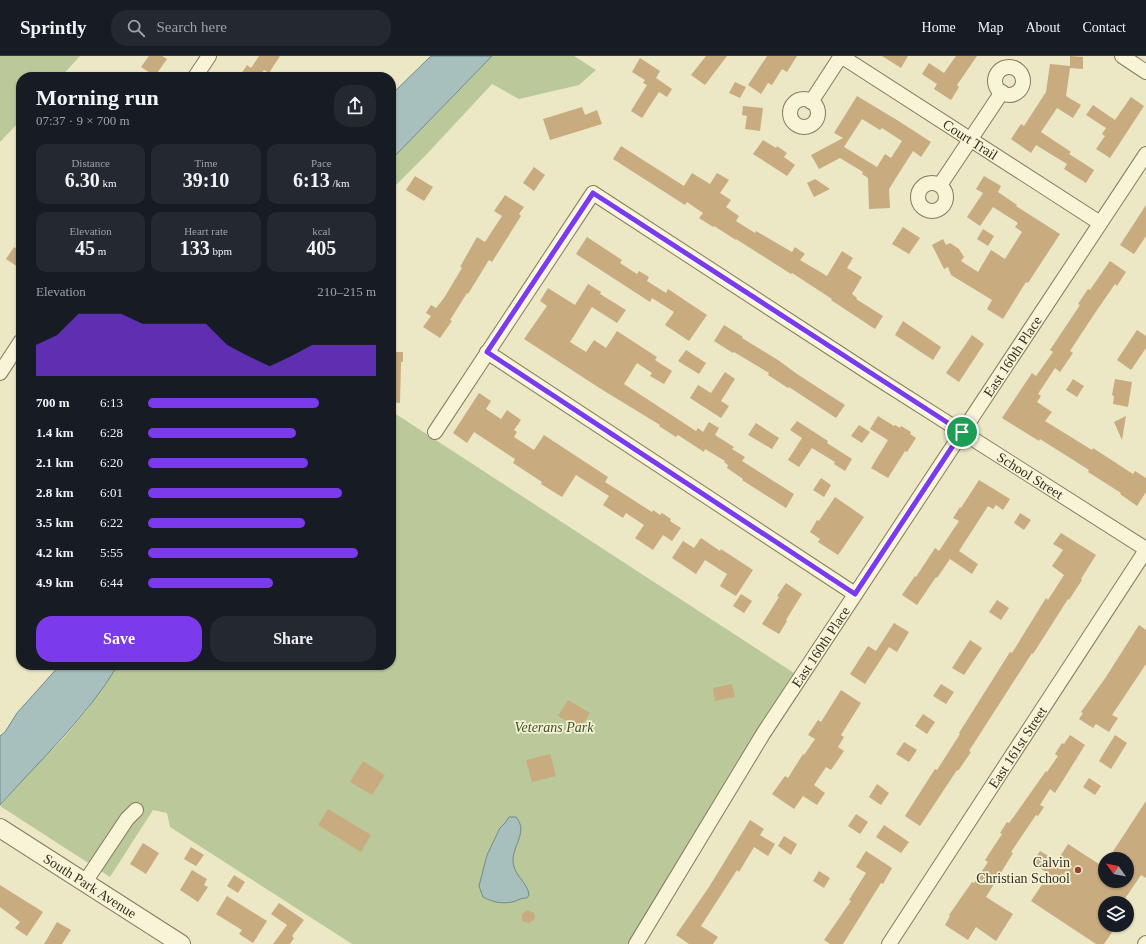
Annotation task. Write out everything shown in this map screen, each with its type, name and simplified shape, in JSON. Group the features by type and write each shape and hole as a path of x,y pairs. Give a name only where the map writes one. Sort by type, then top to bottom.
{"street":[{"path":"198,72 209,56"},
{"path":"812,102 841,56"},
{"name":"Court Trail","path":"841,56 1100,223"},
{"path":"1122,56 1146,72"},
{"path":"940,185 1002,92"},
{"name":"East 160th Place","path":"636,944 763,734 1146,154"},
{"name":"School Street","path":"487,352 593,193 1146,550"},
{"path":"0,373 16,349"},
{"path":"435,432 487,352 855,594"},
{"name":"East 161st Street","path":"889,944 1146,550"},
{"path":"85,882 127,819 136,810"},
{"name":"South Park Avenue","path":"1,829 181,944"}],"green space":[{"path":"0,56 80,56 66,72 16,72 16,125 0,142"},
{"path":"492,56 574,56 596,70 579,85 519,99 492,84 396,185 396,155"},
{"name":"Veterans Park","path":"396,414 794,673 753,735 628,944 352,944 170,827 167,813 153,810 110,877 0,806 31,770 61,741 87,710 115,670 396,670"}],"water":[{"path":"431,56 492,56 396,155 396,90"},
{"path":"56,670 115,670 92,703 0,805 0,736 5,732 17,713"},
{"path":"509,817 516,817 521,827 521,832 514,853 513,865 517,874 526,886 529,895 527,898 522,898 514,902 501,903 483,897 479,886 487,855 500,828"}],"building":[{"path":"149,56 162,56 167,59 158,72 149,72 141,67"},
{"path":"259,56 280,56 270,72 264,70 262,72 242,72 247,65 251,68"},
{"path":"706,56 727,56 705,85 691,75"},
{"path":"767,56 797,56 787,72 782,69 772,85 768,83 761,94 748,85"},
{"path":"882,56 908,56 901,68"},
{"path":"956,56 977,56 957,85 959,87 951,100 934,89 937,84 922,74 929,63 944,73"},
{"path":"1070,56 1083,57 1083,69 1070,68 1066,96 1081,105 1073,118 1057,108 1041,132 1071,152 1069,154 1094,170 1086,183 1064,169 1067,164 1036,145 1031,153 1011,139 1021,124 1024,126 1046,92 1050,64 1070,66"},
{"path":"640,58 660,71 656,78 672,89 667,97 659,92 642,118 631,111 647,85 643,83 645,80 632,72"},
{"path":"735,82 746,87 740,98 729,93"},
{"path":"857,96 931,142 921,157 913,151 889,189 890,208 869,209 868,178 862,174 863,172 840,158 819,169 811,155 843,138 834,133","holes":["862,119 880,130 882,128 902,141 891,158 885,154 877,167 844,147"]},
{"path":"1131,97 1144,106 1110,158 1096,149 1105,136 1102,134 1106,128 1086,115 1093,105 1115,120"},
{"path":"743,106 763,108 760,131 745,129 747,116 742,115"},
{"path":"582,107 585,115 597,110 602,124 550,140 543,119"},
{"path":"763,140 776,148 777,146 787,153 784,157 795,165 787,176 753,154"},
{"path":"621,146 684,186 692,173 710,184 717,173 729,180 720,193 731,200 726,207 739,216 736,221 755,233 756,231 792,252 795,247 805,254 800,260 827,276 842,251 853,258 847,268 862,277 852,294 857,298 856,299 883,316 875,329 792,273 791,274 736,239 699,218 703,213 687,202 685,205 613,159"},
{"path":"534,167 545,175 534,191 523,183"},
{"path":"415,176 433,187 424,201 406,190"},
{"path":"984,176 1001,186 998,192 1017,205 1016,206 1060,234 1028,283 1026,282 1003,319 987,309 992,300 951,275 948,267 944,269 932,245 943,239 946,245 950,243 959,249 964,257 961,261 978,272 991,250 1005,259 1022,232 1015,227 1018,223 993,207 980,226 967,217 983,193 976,189"},
{"path":"815,179 830,189 814,197 807,183"},
{"path":"505,195 524,207 519,214 521,216 492,262 489,260 468,294 467,293 450,320 452,321 440,338 423,327 431,316 426,313 431,305 436,308 444,298 462,268 460,267 477,237 485,242 502,216 494,211"},
{"path":"1146,205 1146,236 1134,254 1120,245"},
{"path":"903,227 920,238 909,254 892,244"},
{"path":"983,229 994,236 988,246 977,239"},
{"path":"587,237 622,260 620,263 637,274 639,271 649,277 647,281 666,293 668,289 707,315 689,341 665,325 674,312 652,298 650,302 576,254"},
{"path":"14,247 16,248 16,266 6,259"},
{"path":"1110,261 1126,272 1117,286 1115,284 1095,313 1070,351 1073,353 1060,372 1055,368 1038,394 1041,396 1037,402 1052,412 1045,421 1092,450 1093,448 1133,474 1135,471 1146,478 1146,492 1137,506 1120,494 1121,493 1088,472 1089,470 1040,439 1039,441 1002,418 1032,373 1036,376 1053,352 1050,350 1080,305 1078,304 1088,289 1090,290"},
{"path":"588,284 601,292 600,294 626,310 617,323 592,307 570,342 586,352 594,340 606,348 617,331 657,357 655,360 672,371 664,384 650,376 652,373 637,363 624,384 696,431 698,428 703,432 709,422 719,428 715,435 734,447 732,449 745,457 742,461 794,494 786,508 742,480 743,479 727,468 728,465 724,462 725,461 705,449 704,452 678,435 676,437 659,426 660,425 524,339 547,306 540,301 548,288 575,305"},
{"path":"903,321 941,347 933,360 895,335"},
{"path":"724,325 845,405 836,418 768,375 769,373 714,341"},
{"path":"1137,330 1146,336 1146,348 1131,370 1117,360"},
{"path":"972,335 984,344 959,382 946,373"},
{"path":"686,350 706,363 699,374 678,361"},
{"path":"396,352 403,352 403,362 401,362 400,403 396,403"},
{"path":"725,372 735,379 721,401 729,406 721,418 690,398 698,385 711,393"},
{"path":"1073,379 1084,386 1077,397 1066,390"},
{"path":"1115,379 1132,382 1128,407 1113,404 1114,396 1112,395"},
{"path":"479,393 491,401 486,409 501,419 507,410 521,420 514,430 517,432 514,437 534,450 544,435 608,477 605,482 652,512 653,510 660,515 662,513 671,519 670,521 681,528 672,541 663,535 653,550 635,538 644,525 626,513 623,518 603,505 609,496 576,475 562,497 541,484 542,482 513,463 515,459 474,432 467,443 453,433"},
{"path":"878,416 894,426 895,425 900,428 901,426 911,432 910,434 916,438 907,452 905,451 888,478 871,468 888,440 870,429"},
{"path":"1126,416 1122,440 1114,422"},
{"path":"797,421 852,459 845,471 834,464 835,462 812,448 799,467 788,460 802,438 790,430"},
{"path":"756,423 779,438 772,449 748,435"},
{"path":"859,425 870,432 862,443 851,436"},
{"path":"821,478 831,485 824,497 813,490"},
{"path":"979,480 1010,499 1003,510 996,505 993,509 988,506 959,551 978,564 972,574 950,559 917,605 902,595 935,548 939,551 959,521 953,518"},
{"path":"835,497 864,517 838,555 818,542 820,539 810,532 817,520 819,521"},
{"path":"1020,513 1031,520 1024,530 1014,523"},
{"path":"1061,533 1096,555 1081,579 1082,580 1033,654 1032,653 969,751 971,752 958,771 957,770 920,826 905,816 935,769 937,770 1010,652 1012,653 1046,598 1048,600 1064,575 1052,566 1063,550 1053,544"},
{"path":"701,538 753,570 736,596 720,586 727,574 705,560 696,574 672,558 683,541 694,548"},
{"path":"786,583 802,594 779,634 762,624"},
{"path":"741,594 752,601 744,613 733,606"},
{"path":"997,600 1009,608 1001,620 989,612"},
{"path":"894,623 909,632 897,652 889,647 865,684 850,674 868,646 876,651"},
{"path":"1139,625 1146,630 1146,664 1112,715 1118,718 1109,732 1096,724 1093,728 1079,719 1083,713 1081,712 1106,677"},
{"path":"970,640 982,648 964,675 952,668"},
{"path":"732,684 735,697 715,701 713,688"},
{"path":"941,684 954,692 946,704 933,696"},
{"path":"841,690 861,703 841,735 844,737 838,747 844,751 831,770 826,767 814,785 825,793 817,805 803,796 794,809 772,794 785,776 788,778 803,754 804,755 815,739 808,735 818,720 821,722"},
{"path":"568,700 590,713 580,729 558,716"},
{"path":"923,714 935,722 927,734 915,726"},
{"path":"1070,735 1085,745 1055,793 1050,789 1040,805 1044,807 1038,816 1036,815 1011,852 1013,853 986,897 1013,914 996,941 976,927 968,940 945,925 950,916 949,915 988,862 985,860 1002,834 1000,833 1007,822 1009,823 1046,771 1047,772 1058,756 1055,754 1062,743 1064,744"},
{"path":"1115,735 1127,743 1111,769 1099,761"},
{"path":"904,742 917,750 909,762 896,754"},
{"path":"550,754 556,776 532,782 526,760"},
{"path":"363,761 385,775 372,795 350,782"},
{"path":"1089,778 1101,786 1095,795 1083,787"},
{"path":"877,784 889,793 881,805 869,797"},
{"name":"Calvin Christian School","path":"1146,801 1146,878 1141,875 1134,885 1134,852 1113,852"},
{"path":"328,809 371,835 361,852 318,825"},
{"path":"856,814 868,822 860,834 848,826"},
{"path":"750,820 764,829 760,835 775,844 768,856 754,847 739,872 737,870 701,926 718,937 713,944 689,944 676,935 709,887"},
{"path":"884,825 909,842 901,853 876,837"},
{"path":"784,836 797,844 791,855 778,846"},
{"path":"143,843 159,853 146,874 130,864"},
{"name":"Calvin Christian School","path":"1068,844 1098,863 1098,888 1132,888 1127,896 1098,896 1098,932 1112,932 1104,944 1096,944 1031,901 1049,874 1032,863 1040,851 1057,861"},
{"path":"191,847 204,855 196,866 184,859"},
{"path":"866,851 892,868 843,944 830,944 824,940 851,901 849,900 866,873 856,867"},
{"path":"192,870 207,879 204,885 208,887 198,902 180,890"},
{"path":"819,871 830,878 824,888 813,881"},
{"path":"234,875 245,882 238,893 227,886"},
{"path":"0,885 43,912 27,936 15,928 20,922 0,907"},
{"path":"227,896 267,921 253,943 239,934 242,930 216,914"},
{"path":"279,903 304,920 292,936 294,938 290,944 273,944 287,925 271,914"},
{"path":"527,910 534,913 535,919 529,923 522,921 522,914"},
{"path":"57,922 71,930 62,944 44,944"}],"place":[{"name":"Calvin Christian School","path":"1078,870"}],"route":[{"path":"593,193 962,432 855,594 487,352 593,193"}]}
